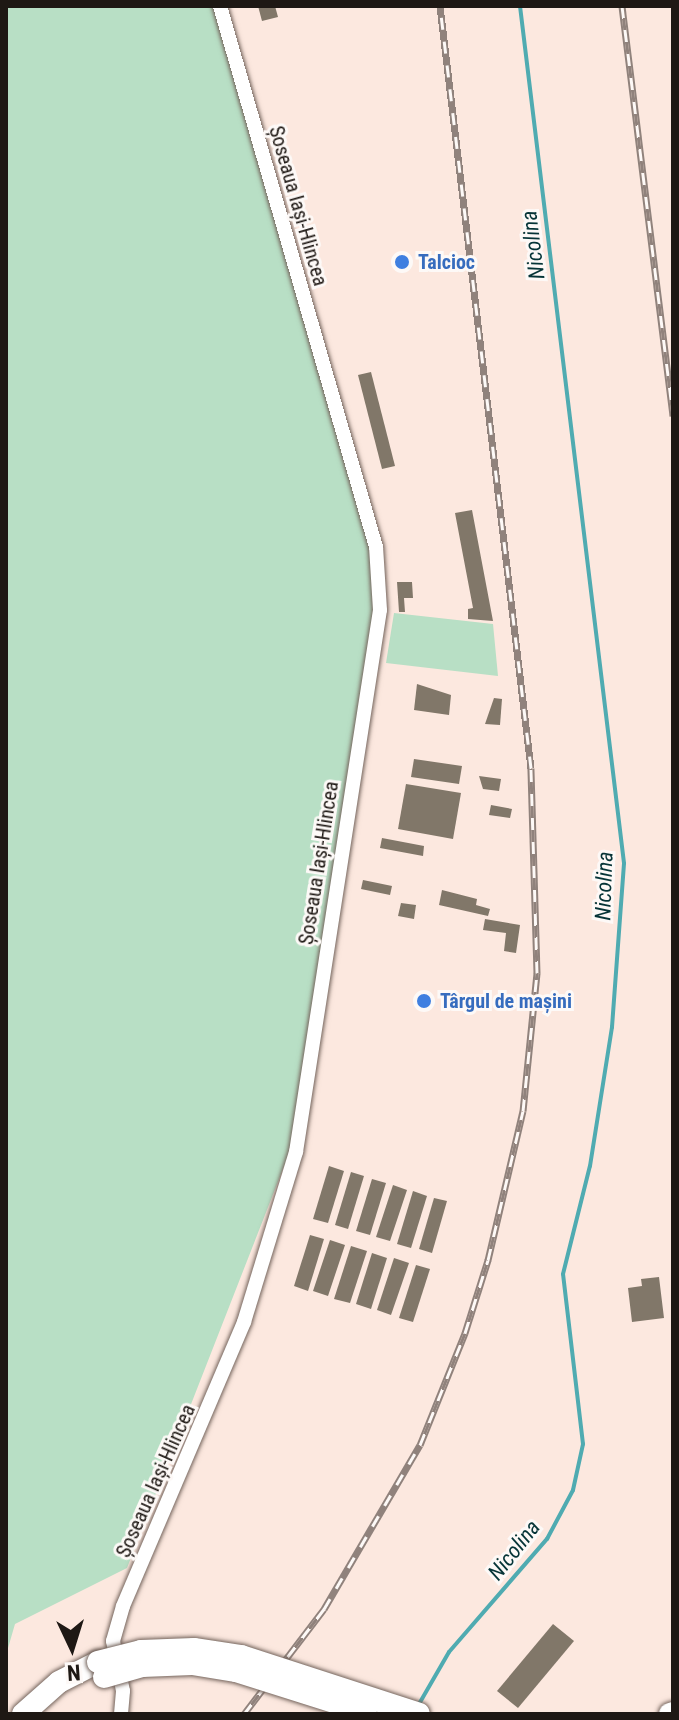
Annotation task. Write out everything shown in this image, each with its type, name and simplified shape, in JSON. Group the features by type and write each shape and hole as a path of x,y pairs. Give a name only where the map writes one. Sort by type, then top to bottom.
{"main road":[{"path":"23,1714 59,1682 101,1670 141,1651 194,1649 241,1656 419,1714"},
{"path":"46,1714 101,1670 192,1664 236,1671 371,1714"}],"street":[{"name":"Șoseaua Iași-Hlincea","path":"121,1714 123,1691 113,1641 123,1606 239,1336 296,1152 380,610 376,547 220,6"}],"green space":[{"path":"6,6 213,6 381,577 290,1151 127,1568 15,1624 6,1655"},
{"path":"394,613 493,624 498,676 386,663"}],"building":[{"path":"258,6 275,6 278,17 262,21"},
{"path":"371,372 395,466 382,469 358,375"},
{"path":"472,510 493,621 468,619 468,609 473,608 455,513"},
{"path":"397,582 412,582 413,598 404,598 405,612 399,612"},
{"path":"417,684 451,695 449,715 414,710"},
{"path":"494,698 502,699 500,725 485,724"},
{"path":"414,759 462,766 459,784 411,777"},
{"path":"479,776 501,779 499,791 483,789"},
{"path":"406,784 461,793 453,839 398,829"},
{"path":"491,805 512,809 510,818 489,815"},
{"path":"382,838 424,846 423,856 380,848"},
{"path":"363,880 392,886 390,895 361,889"},
{"path":"442,890 477,899 476,905 490,909 488,916 439,905"},
{"path":"401,903 416,905 414,919 398,916"},
{"path":"485,919 520,925 516,953 504,951 506,933 483,930"},
{"path":"329,1166 344,1171 328,1223 313,1219"},
{"path":"351,1172 364,1176 348,1229 335,1225"},
{"path":"372,1179 386,1183 370,1235 356,1231"},
{"path":"393,1185 407,1190 390,1241 376,1237"},
{"path":"413,1191 427,1196 411,1248 397,1244"},
{"path":"434,1198 447,1201 432,1253 419,1249"},
{"path":"310,1235 324,1239 308,1291 294,1286"},
{"path":"330,1240 345,1245 328,1296 313,1291"},
{"path":"351,1246 367,1251 350,1303 334,1299"},
{"path":"372,1253 387,1258 371,1309 356,1304"},
{"path":"394,1258 409,1263 391,1315 377,1310"},
{"path":"416,1265 430,1269 413,1322 399,1318"},
{"path":"659,1277 664,1318 632,1322 628,1288 642,1286 641,1279"},
{"path":"553,1624 574,1641 518,1708 497,1691"}],"waterway":[{"name":"Nicolina","path":"419,1704 449,1652 547,1539 573,1490 583,1444 563,1274 590,1166 612,1027 624,863 520,6"}],"railway":[{"path":"244,1714 324,1609 420,1445 465,1333 488,1260 523,1111 537,973 531,768 440,6"},
{"path":"622,6 673,416"}],"place":[{"name":"Talcioc","path":"402,262"},
{"name":"Târgul de mașini","path":"424,1001"}]}
